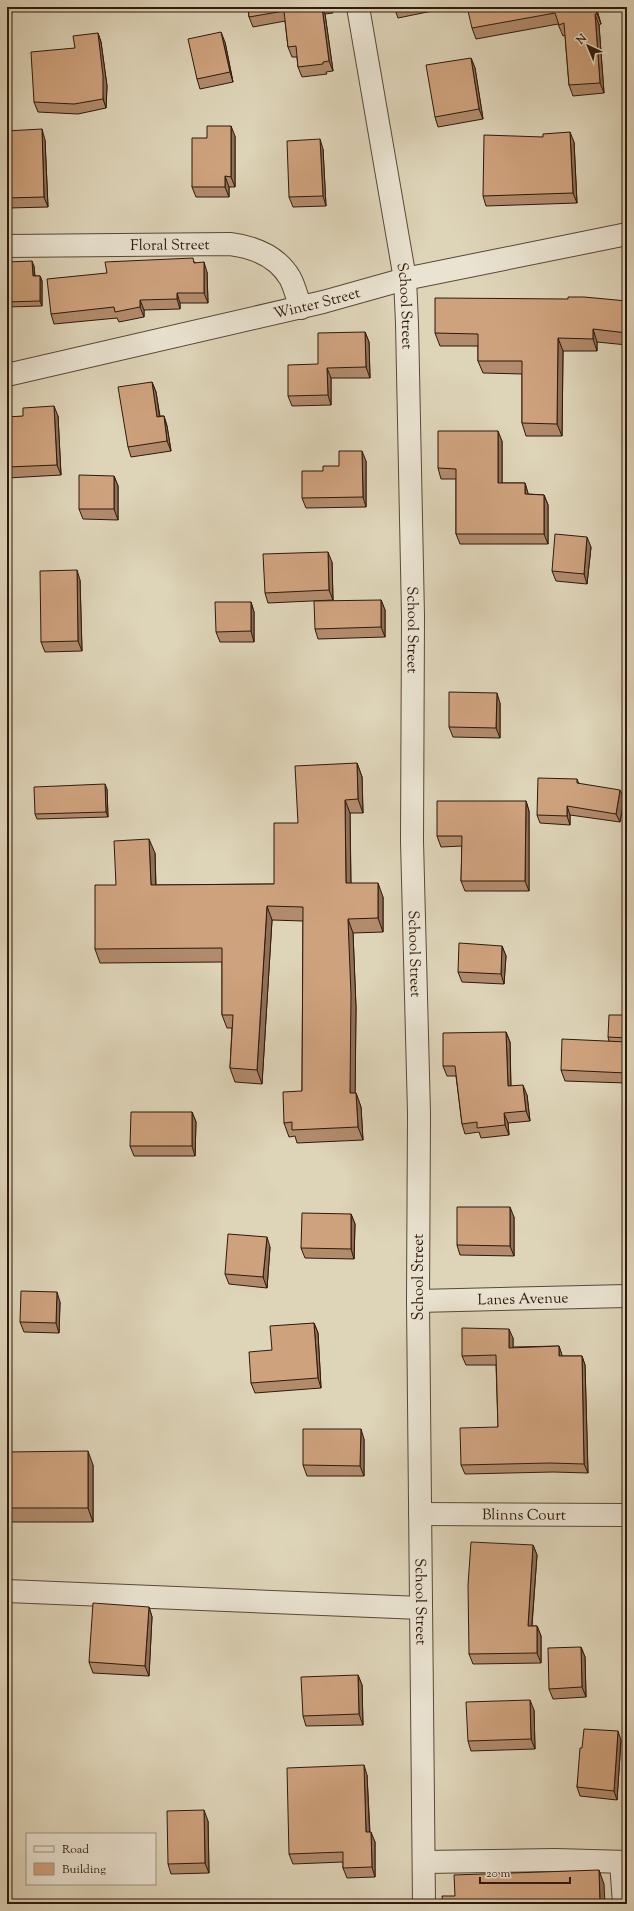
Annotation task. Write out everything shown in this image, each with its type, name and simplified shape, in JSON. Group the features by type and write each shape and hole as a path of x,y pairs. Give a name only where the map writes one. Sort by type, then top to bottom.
{"street":[{"name":"School Street","path":"358,7 405,279 407,323 413,616 412,842 419,1113 418,1301 424,1904"},
{"name":"Winter Street","path":"7,375 301,308 405,279 627,234"},
{"name":"Floral Street","path":"7,246 230,244 248,246 264,253 277,263 290,278 301,308"},
{"name":"Lanes Avenue","path":"418,1301 627,1296"},
{"name":"Blinns Court","path":"420,1514 627,1515"},
{"path":"7,1590 421,1608"},
{"path":"424,1862 555,1860 624,1862 624,1904"}],"building":[{"path":"248,7 322,7 329,61 323,62 323,64 298,67 296,46 288,47 284,11 249,17"},
{"path":"484,7 595,7 597,14 595,14 600,83 569,85 564,23 559,25 555,13 472,28 468,11"},
{"path":"221,32 230,72 197,79 188,39"},
{"path":"98,33 103,76 103,99 74,104 34,102 31,52 75,48 73,36"},
{"path":"471,58 479,109 435,117 426,65"},
{"path":"207,126 231,126 231,177 225,176 225,187 192,187 192,138 207,138"},
{"path":"42,129 44,197 7,198 7,131"},
{"path":"570,132 573,193 483,196 484,135 543,137 543,134"},
{"path":"320,139 323,196 289,197 287,141"},
{"path":"193,258 194,263 204,262 204,293 177,293 177,299 140,300 140,307 115,312 114,307 51,314 47,279 107,273 105,262"},
{"path":"32,261 33,276 40,276 40,301 7,302 7,262"},
{"path":"568,297 627,301 627,333 593,329 593,339 558,338 557,424 522,423 522,361 478,361 478,334 435,333 435,298 568,299"},
{"path":"365,332 366,367 327,368 328,395 288,396 288,365 318,364 318,333"},
{"path":"152,382 157,417 164,416 167,441 128,447 118,387"},
{"path":"54,406 57,465 7,467 7,417 23,416 23,408"},
{"path":"438,431 498,431 498,483 525,483 525,494 544,495 544,534 456,534 456,469 438,468"},
{"path":"339,451 362,451 363,497 302,498 302,471 323,471 323,466 339,466"},
{"path":"79,475 114,476 114,509 79,509"},
{"path":"555,534 587,537 584,574 552,571"},
{"path":"328,552 329,590 265,593 263,554"},
{"path":"77,570 78,641 41,642 40,571"},
{"path":"381,600 381,627 315,629 314,601"},
{"path":"215,602 251,602 251,631 216,632"},
{"path":"449,692 497,693 496,728 449,727"},
{"path":"357,763 358,799 345,800 346,883 378,883 378,918 348,919 351,995 350,1093 356,1093 358,1127 292,1130 292,1122 284,1123 283,1092 302,1091 303,907 267,906 257,1070 230,1068 233,1015 222,1015 222,948 95,949 95,885 116,885 114,841 149,839 151,885 274,884 274,823 298,823 295,766"},
{"path":"538,778 577,779 577,783 620,790 616,814 567,806 567,816 537,815"},
{"path":"105,784 106,812 35,814 34,787"},
{"path":"437,801 526,801 525,881 461,881 462,836 437,836"},
{"path":"459,943 502,946 501,974 458,972"},
{"path":"609,1015 627,1015 627,1038 608,1037"},
{"path":"506,1032 508,1086 523,1085 526,1111 504,1113 505,1125 477,1128 477,1122 462,1124 455,1066 443,1066 443,1033"},
{"path":"562,1039 627,1042 626,1073 561,1070"},
{"path":"131,1112 192,1112 192,1146 130,1146"},
{"path":"457,1207 510,1207 510,1246 457,1245"},
{"path":"302,1213 351,1214 351,1249 301,1248"},
{"path":"228,1234 267,1237 263,1277 225,1274"},
{"path":"21,1291 57,1292 56,1323 20,1322"},
{"path":"314,1323 318,1378 251,1383 249,1352 272,1350 270,1326"},
{"path":"462,1328 509,1329 509,1348 559,1346 559,1356 582,1356 584,1464 550,1463 461,1465 460,1428 498,1427 496,1355 462,1356"},
{"path":"303,1429 361,1429 360,1466 303,1465"},
{"path":"88,1451 88,1508 7,1508 7,1452"},
{"path":"471,1542 533,1545 528,1626 537,1626 537,1653 469,1654 468,1585"},
{"path":"93,1603 149,1607 145,1666 89,1662"},
{"path":"581,1647 582,1687 549,1689 548,1648"},
{"path":"358,1675 359,1714 303,1716 301,1677"},
{"path":"530,1700 531,1739 468,1741 466,1702"},
{"path":"584,1729 618,1731 614,1791 577,1787 580,1748 582,1748"},
{"path":"364,1765 366,1832 371,1832 372,1867 343,1868 343,1852 289,1854 287,1768"},
{"path":"204,1810 205,1863 168,1864 167,1811"},
{"path":"599,1870 600,1904 443,1904 442,1896 455,1896 454,1875"}]}
